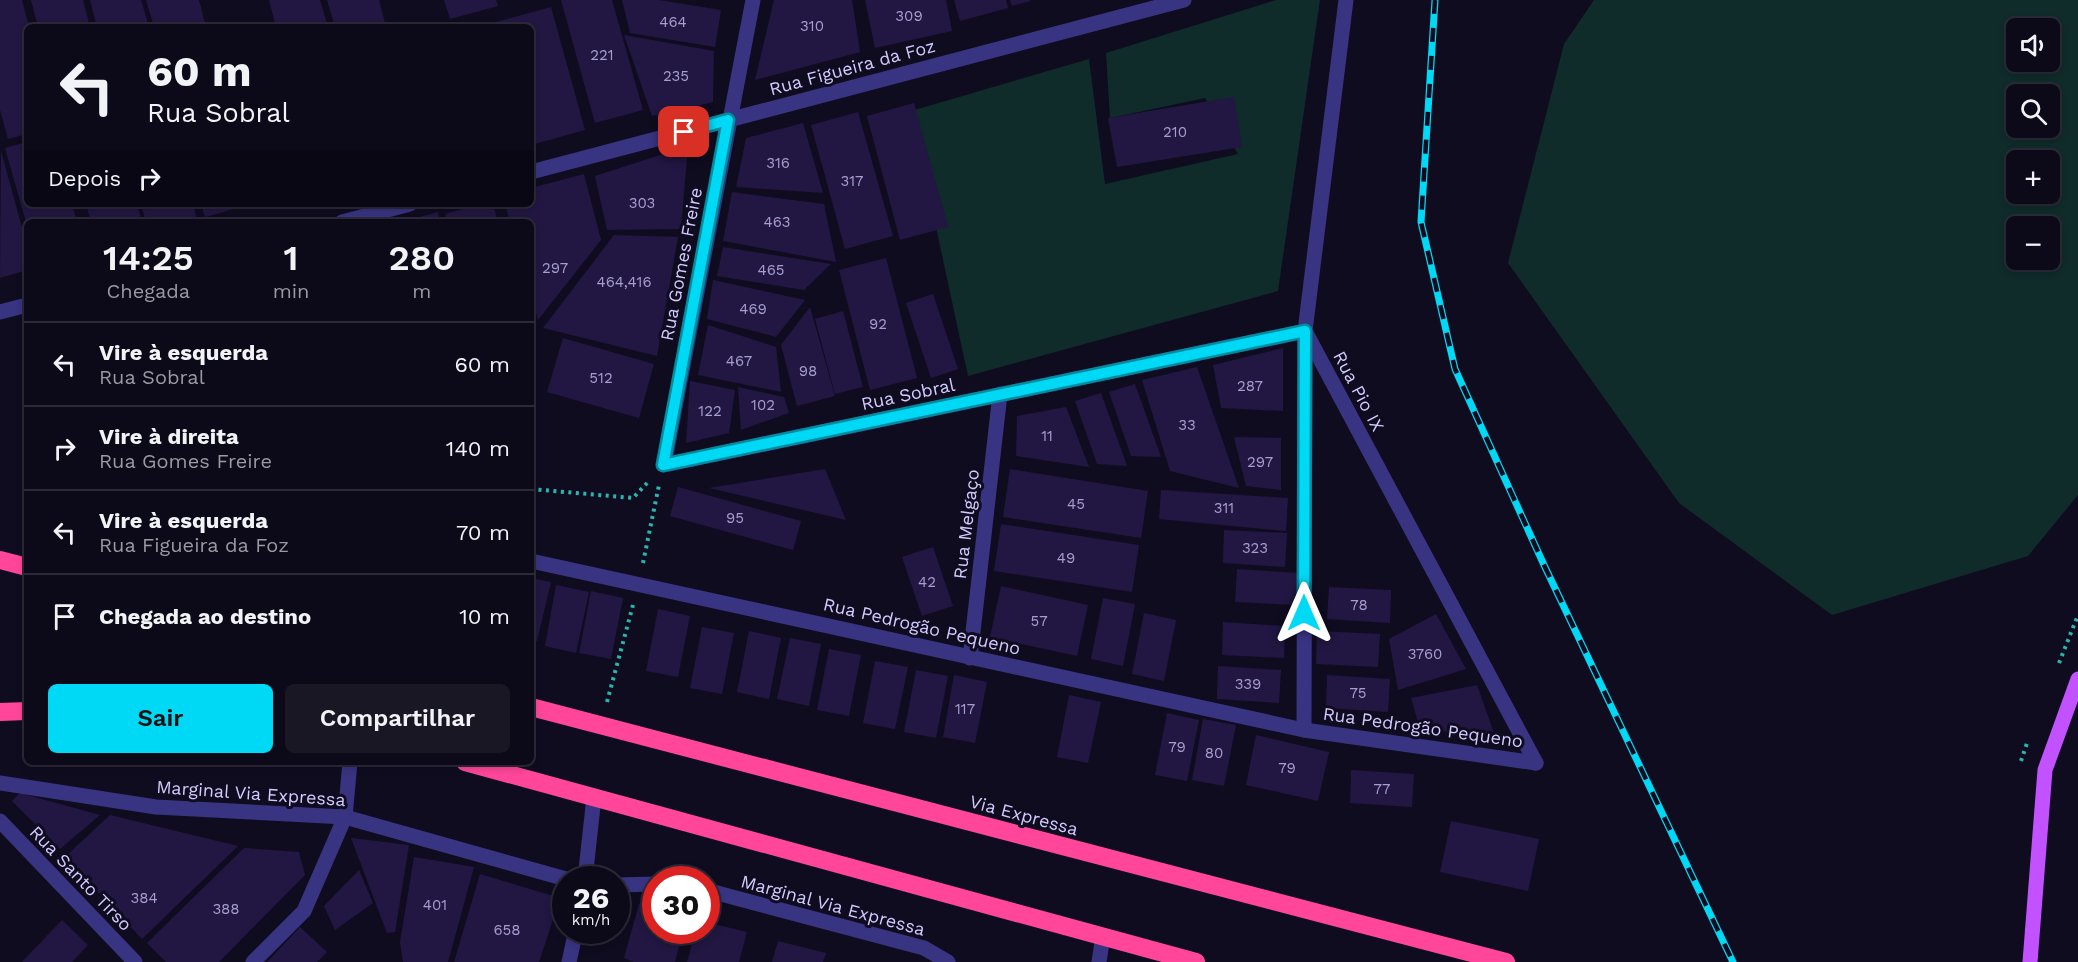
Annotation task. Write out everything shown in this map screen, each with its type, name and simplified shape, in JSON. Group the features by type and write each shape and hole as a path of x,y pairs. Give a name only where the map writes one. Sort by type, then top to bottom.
{"highway":[{"path":"0,560 24,566"},
{"name":"Via Expressa","path":"534,708 1506,962"},
{"path":"0,712 24,711"},
{"path":"476,765 1196,962"}],"main road":[{"path":"2030,962 2046,770 2078,680"}],"street":[{"name":"Rua Gomes Freire","path":"663,465 753,0"},
{"name":"Rua Figueira da Foz","path":"534,171 1184,0"},
{"path":"1305,331 1346,0"},
{"path":"353,219 399,207"},
{"path":"0,312 24,306"},
{"name":"Rua Sobral","path":"663,465 1305,331"},
{"name":"Rua Pedrogão Pequeno","path":"1304,730 1305,331"},
{"name":"Rua Pio IX","path":"1305,331 1536,763"},
{"name":"Rua Melgaço","path":"970,658 1000,394"},
{"name":"Rua Pedrogão Pequeno","path":"534,562 1304,730 1536,763"},
{"path":"253,962 304,911 345,817 350,765"},
{"name":"Marginal Via Expressa","path":"0,783 156,807 345,817 552,875"},
{"path":"586,866 594,797"},
{"name":"Rua Santo Tirso","path":"0,820 135,962"},
{"name":"Marginal Via Expressa","path":"720,894 924,948 948,962"},
{"path":"1099,962 1103,936"},
{"path":"569,962 573,944"}],"path":[{"path":"534,489 633,498 663,465"}],"green space":[{"path":"1276,0 1320,0 1278,291 968,376 911,111 1089,59 1105,184 1238,154 1205,98 1110,118 1106,53"},
{"path":"1594,0 2078,0 2078,495 2028,556 1832,615 1679,503 1508,263 1564,44"}],"building":[{"path":"0,0 22,0 28,24 24,24 24,135 8,139 0,110"},
{"path":"31,0 83,0 89,24 37,24"},
{"path":"90,0 141,0 148,24 96,24"},
{"path":"146,0 199,0 205,24 153,24"},
{"path":"269,0 320,0 327,24 275,24"},
{"path":"327,0 379,0 385,24 334,24"},
{"path":"444,0 496,0 498,6 450,19"},
{"path":"561,0 612,0 643,110 595,123"},
{"path":"622,0 659,0 721,10 715,47 630,33"},
{"path":"774,0 852,0 860,52 755,80"},
{"path":"865,0 946,0 952,31 875,48"},
{"path":"954,0 1006,0 1008,8 960,21"},
{"path":"1010,0 1030,0 1030,1 1012,6"},
{"path":"551,7 585,130 534,144 534,24 488,24"},
{"path":"624,35 714,51 713,102 652,116"},
{"path":"1234,97 1242,147 1117,167 1108,118"},
{"path":"914,103 948,227 900,240 867,116"},
{"path":"858,112 893,236 845,249 811,125"},
{"path":"803,123 823,193 736,187 746,138"},
{"path":"24,143 24,207 73,207 76,219 25,219 5,148"},
{"path":"688,146 681,229 607,230 595,176"},
{"path":"1,151 24,235 24,271 0,278"},
{"path":"584,174 601,240 538,320 534,306 534,219 509,219 506,207 534,207 534,187"},
{"path":"732,192 824,204 836,262 723,241"},
{"path":"87,207 138,207 141,219 90,219"},
{"path":"142,207 194,207 197,219 145,219"},
{"path":"202,207 241,207 205,217"},
{"path":"470,207 494,207 497,219 447,219 445,214"},
{"path":"438,212 439,219 412,219"},
{"path":"614,235 678,237 657,356 543,328"},
{"path":"723,247 831,264 804,290 717,276"},
{"path":"886,258 917,378 870,390 839,270"},
{"path":"713,280 805,300 776,337 707,319"},
{"path":"933,294 958,369 931,378 906,303"},
{"path":"810,307 835,396 797,406 781,345"},
{"path":"843,311 863,387 835,394 815,319"},
{"path":"708,325 776,347 781,392 698,375"},
{"path":"563,338 654,364 639,418 547,392"},
{"path":"1283,348 1283,411 1221,408 1213,365"},
{"path":"1197,367 1239,488 1170,471 1142,380"},
{"path":"690,381 735,390 729,433 686,443"},
{"path":"1135,384 1161,457 1131,456 1109,392"},
{"path":"738,387 784,397 789,413 741,430"},
{"path":"1101,393 1127,466 1097,464 1075,401"},
{"path":"1066,407 1089,467 1016,456 1017,416"},
{"path":"1234,437 1281,438 1281,490 1246,486"},
{"path":"825,469 846,520 709,488"},
{"path":"1010,469 1148,491 1141,538 1003,517"},
{"path":"678,487 801,521 793,550 670,516"},
{"path":"1161,490 1288,498 1286,531 1159,519"},
{"path":"1001,524 1139,545 1132,592 994,571"},
{"path":"1224,530 1287,533 1285,567 1223,563"},
{"path":"933,547 953,606 922,616 902,557"},
{"path":"1237,569 1299,573 1297,605 1235,602"},
{"path":"534,579 551,582 537,641 534,640"},
{"path":"556,585 589,592 576,653 545,646"},
{"path":"1001,586 1088,605 1077,656 990,637"},
{"path":"1329,587 1391,590 1390,623 1327,619"},
{"path":"591,591 623,598 611,659 579,653"},
{"path":"1103,598 1135,604 1123,666 1091,659"},
{"path":"658,609 690,616 678,677 646,671"},
{"path":"1144,613 1176,620 1164,681 1132,674"},
{"path":"1436,614 1466,669 1398,690 1389,639"},
{"path":"1223,622 1285,626 1284,658 1222,655"},
{"path":"702,627 734,633 722,694 690,688"},
{"path":"749,631 781,638 769,699 737,692"},
{"path":"1317,631 1380,634 1378,667 1316,664"},
{"path":"790,638 821,644 809,706 777,699"},
{"path":"829,649 861,655 849,716 817,710"},
{"path":"875,661 908,667 895,729 863,723"},
{"path":"1218,666 1281,670 1279,703 1217,699"},
{"path":"916,670 948,676 936,738 904,732"},
{"path":"954,675 987,682 975,743 943,737"},
{"path":"1327,675 1390,679 1388,712 1326,708"},
{"path":"1477,685 1495,736 1420,729 1411,698"},
{"path":"1069,695 1101,702 1088,763 1057,757"},
{"path":"1167,713 1199,720 1187,781 1155,775"},
{"path":"1203,719 1236,725 1224,786 1192,780"},
{"path":"1256,735 1329,752 1318,801 1246,785"},
{"path":"1351,770 1414,774 1412,807 1350,803"},
{"path":"20,793 100,815 60,849 12,801"},
{"path":"110,815 238,846 142,939 65,857"},
{"path":"1451,821 1539,839 1528,891 1440,872"},
{"path":"351,838 409,845 395,932 387,933"},
{"path":"244,848 299,852 305,875 219,962 166,962 147,943"},
{"path":"414,857 474,867 448,962 403,962 400,942"},
{"path":"359,870 373,903 335,930 324,906"},
{"path":"480,874 552,896 552,922 539,962 454,962"},
{"path":"639,904 642,905 642,944 680,944 675,962 634,962 624,958 628,944 630,944"},
{"path":"62,920 88,945 72,962 22,962"},
{"path":"720,925 747,932 739,962 687,962 692,944 720,944"},
{"path":"300,927 327,952 317,962 267,962"},
{"path":"778,941 826,953 823,962 772,962"}],"railway":[{"path":"1435,0 1421,222 1455,369 1544,565 1733,962"}],"route":[{"path":"684,132 728,120 663,465 1305,331 1304,613"}]}
